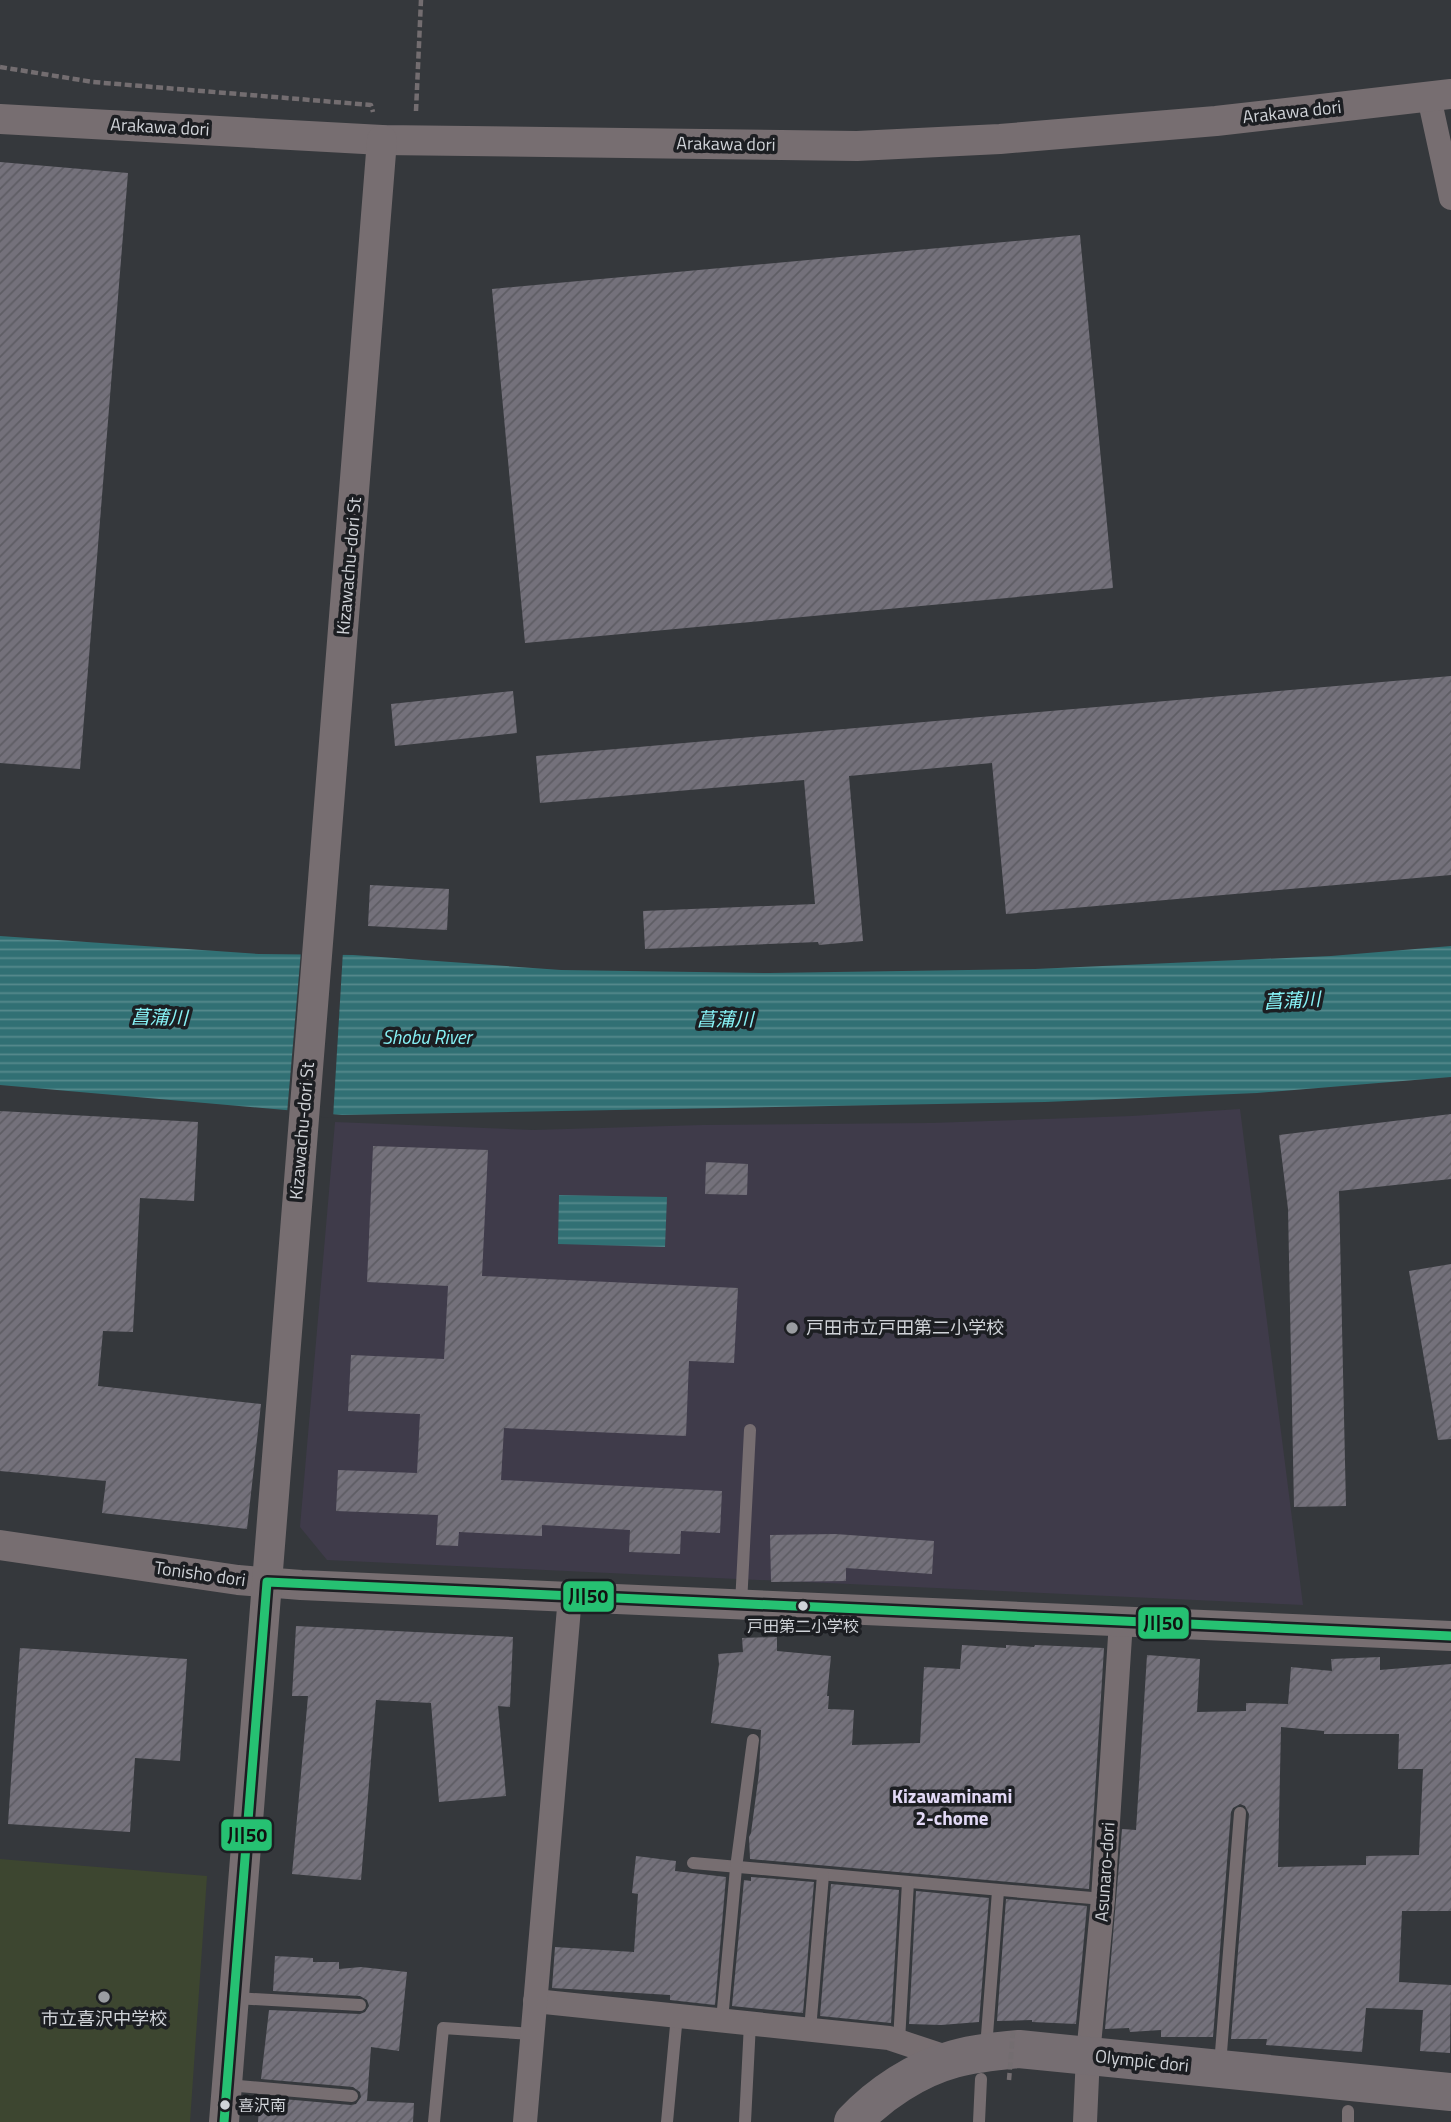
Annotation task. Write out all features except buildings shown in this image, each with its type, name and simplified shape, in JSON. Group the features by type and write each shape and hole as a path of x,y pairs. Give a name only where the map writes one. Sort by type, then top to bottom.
{"main road":[{"name":"Olympic dori","path":"853,2122 901,2082 988,2061 1019,2049 1451,2092"}],"street":[{"name":"Arakawa dori","path":"0,119 382,140 857,146 1014,138 1216,121 1440,96"},
{"path":"1440,96 1451,198"},
{"name":"Kizawachu-dori St","path":"224,2122 382,140"},
{"name":"Tonisho dori","path":"0,1545 267,1583 1451,1636"},
{"path":"525,2122 570,1596"},
{"name":"Asunaro-dori","path":"1085,2122 1121,1621"},
{"path":"535,2001 888,2038 988,2061"}],"lane":[{"path":"741,1604 750,1430"},
{"path":"722,2020 736,1868 753,1740"},
{"path":"1220,2069 1240,1813"},
{"path":"693,1863 1103,1899"},
{"path":"810,2030 823,1875"},
{"path":"899,2041 908,1882"},
{"path":"979,2122 988,2061 998,1891"},
{"path":"234,1998 360,2005"},
{"path":"667,2122 677,2015"},
{"path":"745,2122 750,2023"},
{"path":"434,2122 443,2028 532,2034"},
{"path":"227,2085 352,2096"}],"path":[{"path":"415,140 421,0"},
{"path":"0,67 93,82 371,105 382,140"}],"shaded area":[{"name":"戸田市立戸田第二小学校","path":"1240,1109 1303,1605 327,1560 300,1527 335,1122 533,1130 931,1123 1132,1116"}],"green space":[{"name":"市立喜沢中学校","path":"0,1859 207,1876 190,2122 0,2122"}],"water":[{"name":"Shobu River","path":"0,936 259,954 353,955 561,970 769,973 1035,969 1331,956 1451,946 1451,1077 1257,1093 1045,1102 342,1115 0,1085"},
{"path":"559,1195 667,1197 665,1247 558,1244"}],"pier":[{"path":"301,951 343,951 333,1118 287,1114"}],"transit line":[{"name":"川50","path":"224,2122 267,1582 1451,1636"}],"place":[{"name":"戸田市立戸田第二小学校","path":"792,1328"},
{"name":"戸田第二小学校","path":"803,1606"},
{"name":"市立喜沢中学校","path":"104,1997"},
{"name":"喜沢南","path":"225,2105"}],"district":[{"name":"Kizawaminami 2-chome","path":"952,1807"}],"water label":[{"name":"菖蒲川","path":"1292,1000"},
{"name":"菖蒲川","path":"159,1017"},
{"name":"菖蒲川","path":"725,1019"}]}
